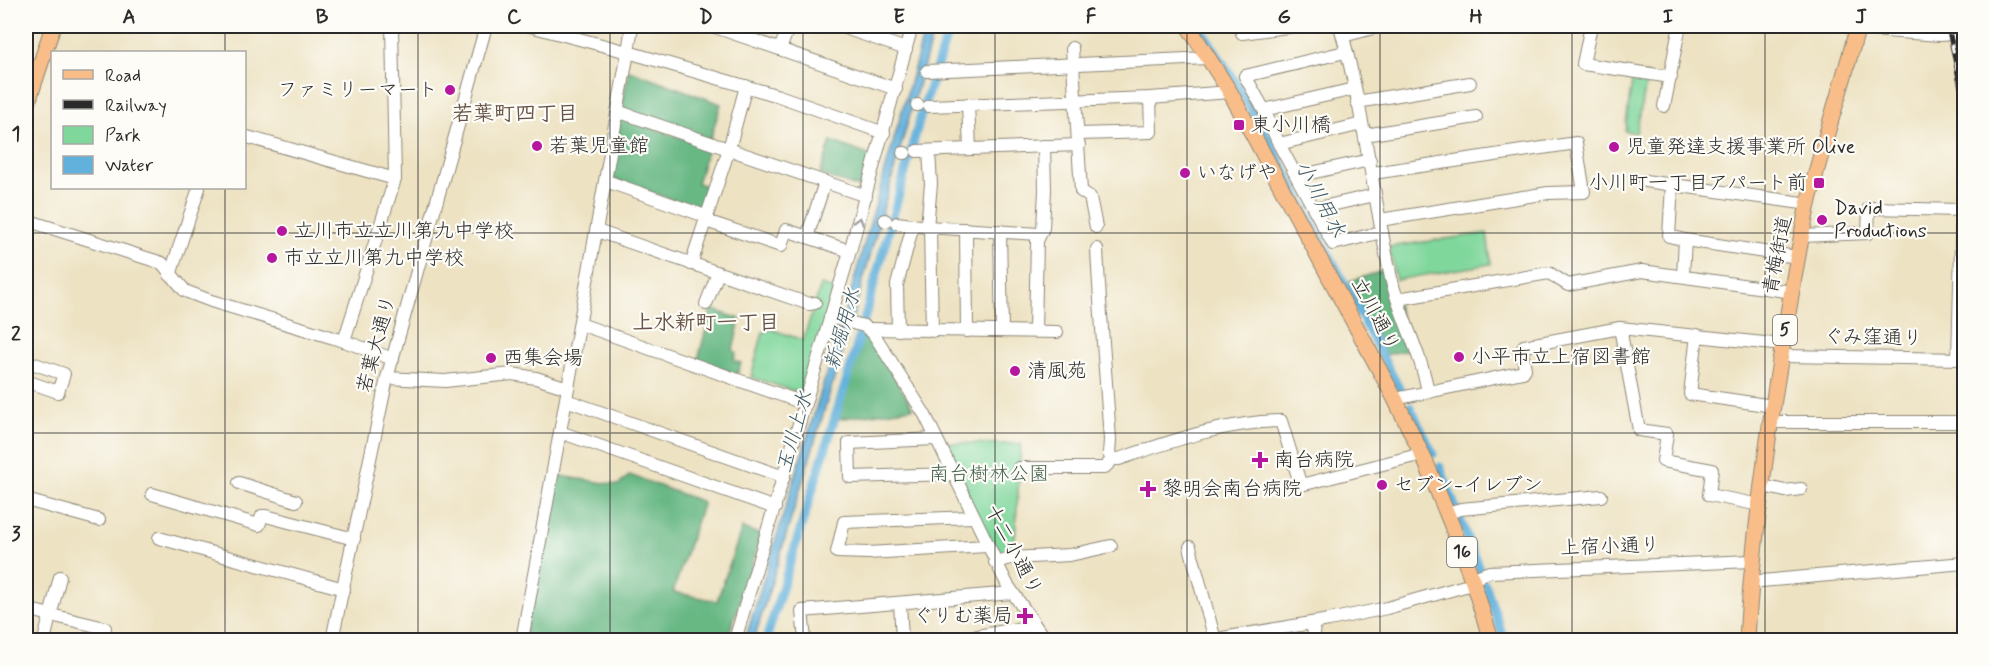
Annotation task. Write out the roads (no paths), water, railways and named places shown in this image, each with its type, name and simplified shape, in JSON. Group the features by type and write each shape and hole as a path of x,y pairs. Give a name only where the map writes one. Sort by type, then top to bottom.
{"main road":[{"path":"26,108 53,26"},
{"name":"立川通り","path":"1188,26 1230,92 1454,511 1491,640"},
{"name":"青梅街道","path":"1747,640 1752,561 1770,422 1797,257 1809,204 1858,27"}],"street":[{"path":"344,341 395,179 392,26"},
{"name":"若葉大通り","path":"332,640 387,378 486,26"},
{"path":"530,26 746,86 884,134"},
{"path":"522,640 632,26"},
{"path":"712,26 896,89"},
{"path":"780,49 789,26"},
{"path":"839,26 906,49"},
{"path":"735,640 884,134 912,26"},
{"path":"1242,33 1295,26"},
{"path":"1381,26 1341,31 1370,160 1392,281 1425,373 1428,392 1395,399"},
{"path":"1591,26 1583,64 1646,71 1671,77"},
{"path":"1664,106 1680,26"},
{"path":"1858,27 1940,35 1965,31 1962,26"},
{"path":"1072,48 1081,190 1090,198 1096,227"},
{"path":"1346,52 1245,76 1333,244 1381,226 1548,193 1584,192 1576,142 1372,173"},
{"path":"934,71 1208,58"},
{"path":"1357,102 1470,83"},
{"path":"691,264 729,149 746,86"},
{"path":"1264,110 1354,89"},
{"path":"921,105 1150,98 1230,92"},
{"path":"932,331 929,227 931,184 914,152 1044,146 1079,139 1152,132 1150,98"},
{"path":"968,104 970,149"},
{"path":"618,111 866,196"},
{"path":"1279,144 1363,130 1476,117"},
{"path":"246,137 395,179"},
{"path":"1035,331 1035,287 1045,189 1044,146"},
{"path":"1297,176 1370,160"},
{"path":"606,181 781,246 786,230 850,251"},
{"path":"1646,181 1809,204"},
{"path":"807,237 825,182"},
{"path":"1672,185 1669,236 1797,257"},
{"path":"170,275 199,189"},
{"path":"1314,209 1375,195"},
{"path":"1802,236 1868,233 1869,208 1962,210 1961,359"},
{"path":"26,220 162,262 170,275 185,291 211,302 344,341 393,359"},
{"path":"889,221 929,227 1039,234"},
{"path":"898,330 897,285 913,225"},
{"path":"966,229 967,331"},
{"path":"597,231 809,304 815,303"},
{"path":"1000,231 1002,331"},
{"path":"1683,275 1685,240"},
{"path":"1097,249 1099,304 1105,354 1109,454 1113,459"},
{"path":"1398,299 1549,273 1568,285 1642,270 1792,292"},
{"path":"706,304 718,273"},
{"path":"831,317 864,326 898,330 1058,332"},
{"path":"580,324 806,404"},
{"name":"十二小通り","path":"864,326 909,389 936,439 995,562 1012,593 1045,640"},
{"path":"1620,328 1639,430 1667,434 1663,461 1712,470 1709,495 1760,505"},
{"name":"ぐみ窪通り","path":"1428,392 1522,372 1525,369 1522,351 1524,346 1620,328 1697,335 1782,350 1961,359"},
{"path":"1697,335 1690,394 1773,406"},
{"path":"26,362 64,374 58,392 26,381"},
{"path":"387,378 445,381 512,374 536,378 567,394 784,477"},
{"path":"1019,468 1104,468 1113,459 1119,459 1186,436 1253,422 1281,421 1300,483 1305,484 1422,454"},
{"path":"1770,422 1959,422"},
{"path":"560,432 775,508"},
{"path":"936,439 849,443 850,477 952,474"},
{"path":"239,483 296,501"},
{"path":"1763,486 1785,490 1801,489"},
{"path":"152,494 259,525 262,516 267,516 354,539"},
{"path":"267,516 273,494"},
{"path":"1454,511 1601,496"},
{"path":"26,500 99,520"},
{"path":"973,517 844,522 837,552 868,553 987,546"},
{"path":"159,538 344,589"},
{"path":"995,562 1011,558 1070,555 1111,546"},
{"path":"1191,547 1213,640"},
{"name":"上宿小通り","path":"1213,640 1387,608 1465,586 1480,575 1489,572 1752,561"},
{"path":"1750,582 1965,563"},
{"path":"44,640 60,576"},
{"path":"805,640 802,611 1012,593"},
{"path":"900,603 902,640"},
{"path":"26,609 105,628"},
{"path":"1312,623 1315,640"},
{"path":"956,640 1034,626"}],"water":[{"path":"926,26 935,26 849,330 754,640 745,640 841,326"}],"waterway":[{"name":"新堀用水","path":"766,640 854,356 922,111 950,26"},
{"name":"小川用水","path":"1199,26 1268,138 1402,394"},
{"name":"小川用水","path":"1410,407 1433,454"},
{"name":"小川用水","path":"1440,467 1479,569"},
{"name":"小川用水","path":"1485,584 1504,640"}],"railway":[{"path":"1948,26 1964,102"},
{"path":"1960,640 1964,467"}],"place":[{"name":"ファミリーマート","path":"450,90"},
{"name":"東小川橋","path":"1239,125"},
{"name":"若葉児童館","path":"537,146"},
{"name":"児童発達支援事業所 Olive","path":"1614,147"},
{"name":"いなげや","path":"1185,173"},
{"name":"小川町一丁目アパート前","path":"1819,183"},
{"name":"David Productions","path":"1822,220"},
{"name":"立川市立立川第九中学校","path":"282,231"},
{"name":"市立立川第九中学校","path":"272,258"},
{"name":"小平市立上宿図書館","path":"1459,357"},
{"name":"西集会場","path":"491,358"},
{"name":"清風苑","path":"1015,371"},
{"name":"南台病院","path":"1260,460"},
{"name":"セブン-イレブン","path":"1382,485"},
{"name":"黎明会南台病院","path":"1148,489"},
{"name":"ぐりむ薬局","path":"1025,616"}],"district":[{"name":"若葉町四丁目","path":"515,114"},
{"name":"上水新町一丁目","path":"706,323"}],"water label":[{"name":"玉川上水","path":"795,432"}],"park label":[{"name":"南台樹林公園","path":"989,474"}]}
